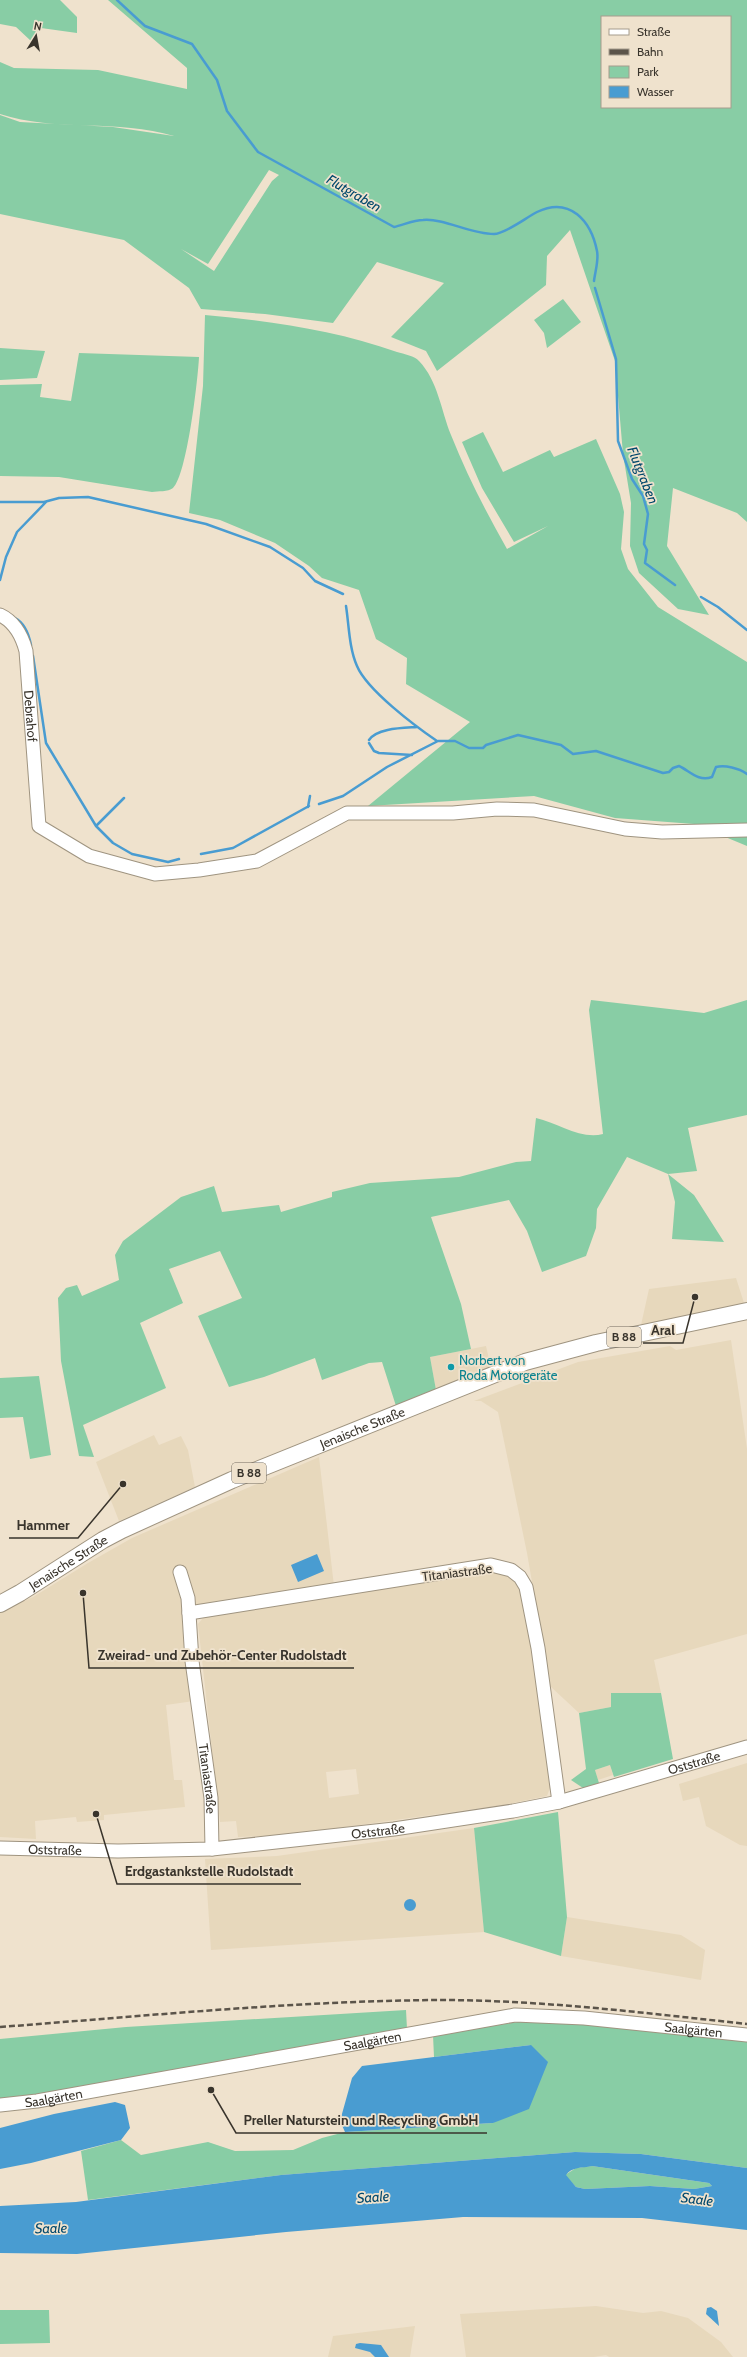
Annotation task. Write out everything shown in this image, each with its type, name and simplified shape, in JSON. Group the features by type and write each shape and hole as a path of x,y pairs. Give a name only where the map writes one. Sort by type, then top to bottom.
{"main road":[{"name":"Jenaische Straße","path":"0,1604 20,1594 103,1540 122,1530 232,1480 525,1362 596,1343 747,1311"}],"street":[{"name":"Debrahof","path":"0,615 15,627 22,638 26,651 39,826 89,856 155,874 199,870 257,861 347,813 453,813 497,809 534,810 625,829 662,832 747,830"},
{"name":"Titaniastraße","path":"189,1613 490,1565 511,1570 520,1577 526,1587 538,1648 559,1802"},
{"name":"Titaniastraße","path":"180,1572 188,1598 196,1692 211,1798 212,1850"},
{"name":"Oststraße","path":"0,1848 118,1851 212,1850 394,1829 512,1811 559,1802 747,1747"},
{"name":"Saalgärten","path":"0,2105 38,2101 514,2015 584,2018 747,2035"}],"shaded area":[{"path":"736,1278 745,1306 641,1325 649,1289"},
{"path":"731,1340 747,1449 747,1634 654,1660 661,1693 611,1693 611,1707 579,1713 550,1686 527,1553 498,1412 481,1401 474,1401 578,1362 670,1346 676,1350"},
{"path":"486,1346 491,1368 436,1390 430,1357"},
{"path":"154,1435 159,1445 181,1436 188,1450 195,1487 119,1521 96,1462"},
{"path":"319,1457 334,1586 184,1610 194,1701 166,1705 174,1780 182,1780 185,1807 104,1815 104,1820 77,1822 76,1817 35,1821 36,1839 0,1837 0,1612 33,1597 132,1538"},
{"path":"494,1569 511,1573 523,1591 551,1785 547,1796 503,1805 288,1835 238,1837 236,1821 220,1822 198,1624 203,1618 210,1614 420,1580 431,1583 431,1578","holes":["356,1769 359,1794 329,1798 326,1772"]},
{"path":"747,1763 747,1846 740,1845 706,1826 699,1797 683,1801 679,1784"},
{"path":"610,1765 613,1775 598,1780 595,1770"},
{"path":"474,1828 484,1932 211,1950 205,1859 277,1856"},
{"path":"567,1917 681,1935 705,1950 701,1980 561,1956"},
{"path":"596,2306 643,2313 661,2311 688,2318 721,2342 733,2357 609,2357 606,2355 594,2357 466,2357 460,2314"},
{"path":"415,2326 410,2357 328,2357 333,2336"}],"green space":[{"path":"0,0 60,0 77,17 77,33 41,28 31,41 16,27 0,24"},
{"path":"108,0 747,0 747,522 737,513 673,488 667,546 709,615 678,609 639,573 630,546 631,503 623,454 615,361 570,230 547,256 546,285 437,371 426,351 391,337 444,283 377,262 333,323 265,314 201,309 189,288 124,240 0,214 0,115 20,122 113,127 174,136 131,128 43,123 0,114 0,62 14,68 98,70 187,89 187,68","holes":["269,170 279,175 272,181 214,271 181,249 208,264"]},
{"path":"563,299 581,322 547,348 544,333 534,320"},
{"path":"205,315 254,320 326,332 374,344 417,359 431,377 451,435 484,507 507,549 548,526 514,542 482,488 462,442 483,432 503,472 550,450 554,457 596,439 620,494 624,512 621,549 628,569 658,607 747,662 747,846 694,824 615,818 534,796 368,806 470,722 406,684 407,658 376,639 359,590 322,578 309,566 275,543 220,520 189,513 203,386"},
{"path":"0,348 45,351 37,378 0,380"},
{"path":"79,353 199,357 194,405 187,447 178,480 173,488 166,491 152,492 59,477 0,476 0,385 42,384 40,397 71,401"},
{"path":"591,1000 704,1013 747,1000 747,1115 688,1128 697,1171 668,1174 627,1157 597,1209 596,1228 586,1256 542,1272 527,1231 509,1200 431,1217 461,1304 471,1349 430,1357 436,1390 396,1406 382,1362 369,1363 322,1380 315,1358 264,1377 229,1387 198,1316 242,1298 220,1251 169,1269 183,1303 140,1323 166,1388 83,1425 94,1457 79,1456 61,1361 58,1298 66,1288 77,1285 82,1296 119,1280 115,1255 123,1241 181,1197 214,1186 222,1212 279,1205 281,1212 332,1197 332,1192 370,1183 459,1177 516,1162 531,1161 536,1118 586,1135 603,1134 589,1010"},
{"path":"668,1174 694,1195 724,1242 672,1239 675,1202"},
{"path":"39,1376 51,1455 30,1459 23,1417 0,1418 0,1378"},
{"path":"611,1693 661,1693 673,1759 614,1777 610,1765 595,1770 599,1783 583,1788 571,1780 586,1769 579,1713 611,1707"},
{"path":"558,1812 567,1917 561,1956 484,1932 474,1828"},
{"path":"406,2010 407,2029 0,2102 0,2039 126,2027"},
{"path":"538,2019 747,2041 747,2168 641,2154 575,2152 281,2175 88,2200 81,2151 121,2140 141,2155 208,2142 235,2151 293,2150 322,2138 345,2132 493,2123 531,2045 434,2057 433,2035"},
{"path":"592,2166 709,2183 712,2186 694,2189 650,2186 585,2189 576,2187 565,2175 576,2168"},
{"path":"0,2310 49,2310 50,2343 0,2344"}],"water":[{"path":"317,1554 324,1571 298,1582 291,1565"},
{"path":"408,1899 412,1899 416,1905 412,1911 408,1911 404,1907 404,1903"},
{"path":"531,2045 548,2062 529,2109 493,2123 345,2132 340,2121 352,2078 362,2066"},
{"path":"115,2102 125,2105 130,2128 121,2140 31,2163 0,2169 0,2128 54,2114"},
{"name":"Saale","path":"575,2152 641,2154 747,2168 747,2230 642,2218 463,2217 286,2232 77,2254 0,2253 0,2206 76,2202 281,2175","holes":["592,2166 709,2183 712,2186 694,2189 650,2186 585,2189 576,2187 566,2175 571,2170"]},
{"path":"711,2307 717,2311 719,2326 706,2314 707,2308"},
{"path":"356,2344 381,2345 389,2357 375,2357 370,2352 355,2348"}],"waterway":[{"name":"Flutgraben","path":"117,0 145,26 192,44 217,80 227,111 258,152 394,227 416,221 431,220 440,221 476,232 494,234 516,225 537,212 549,208 559,207 569,209 584,221 594,240 598,258 594,281"},
{"name":"Flutgraben","path":"595,288 616,359 618,441 632,479 643,496 648,514 644,544 647,550 645,563 675,585"},
{"path":"0,502 44,502 59,498 88,497 206,524 270,547 303,568 315,581 343,594"},
{"path":"0,580 6,557 17,532 46,502"},
{"name":"Flutgraben","path":"701,597 718,607 747,630"},
{"path":"346,606 352,652 362,675 392,707 437,741"},
{"path":"15,618 24,626 28,633 31,645"},
{"path":"33,656 46,743 96,826 113,843 132,854 168,862 179,859"},
{"path":"369,740 373,736 384,731 398,728 417,727"},
{"path":"319,804 343,796 387,767 438,741 455,741 469,748 483,748 486,745 518,735 561,745 573,754 596,751 663,773 669,772 673,768 679,766 698,777 707,778 712,777 716,767 724,766 747,774"},
{"path":"369,743 374,751 379,753 412,755"},
{"path":"308,807 310,796"},
{"path":"96,826 124,798"},
{"path":"201,854 233,848 309,806"}],"railway":[{"path":"0,2027 274,2006 439,2000 516,2002 555,2005 747,2024"}],"place":[{"name":"Aral","path":"695,1297"},
{"name":"Norbert von Roda Motorgeräte","path":"451,1367"},
{"name":"Hammer","path":"123,1484"},
{"name":"Zweirad- und Zubehör-Center Rudolstadt","path":"83,1593"},
{"name":"Erdgastankstelle Rudolstadt","path":"96,1814"},
{"name":"Preller Naturstein und Recycling GmbH","path":"211,2090"}]}
